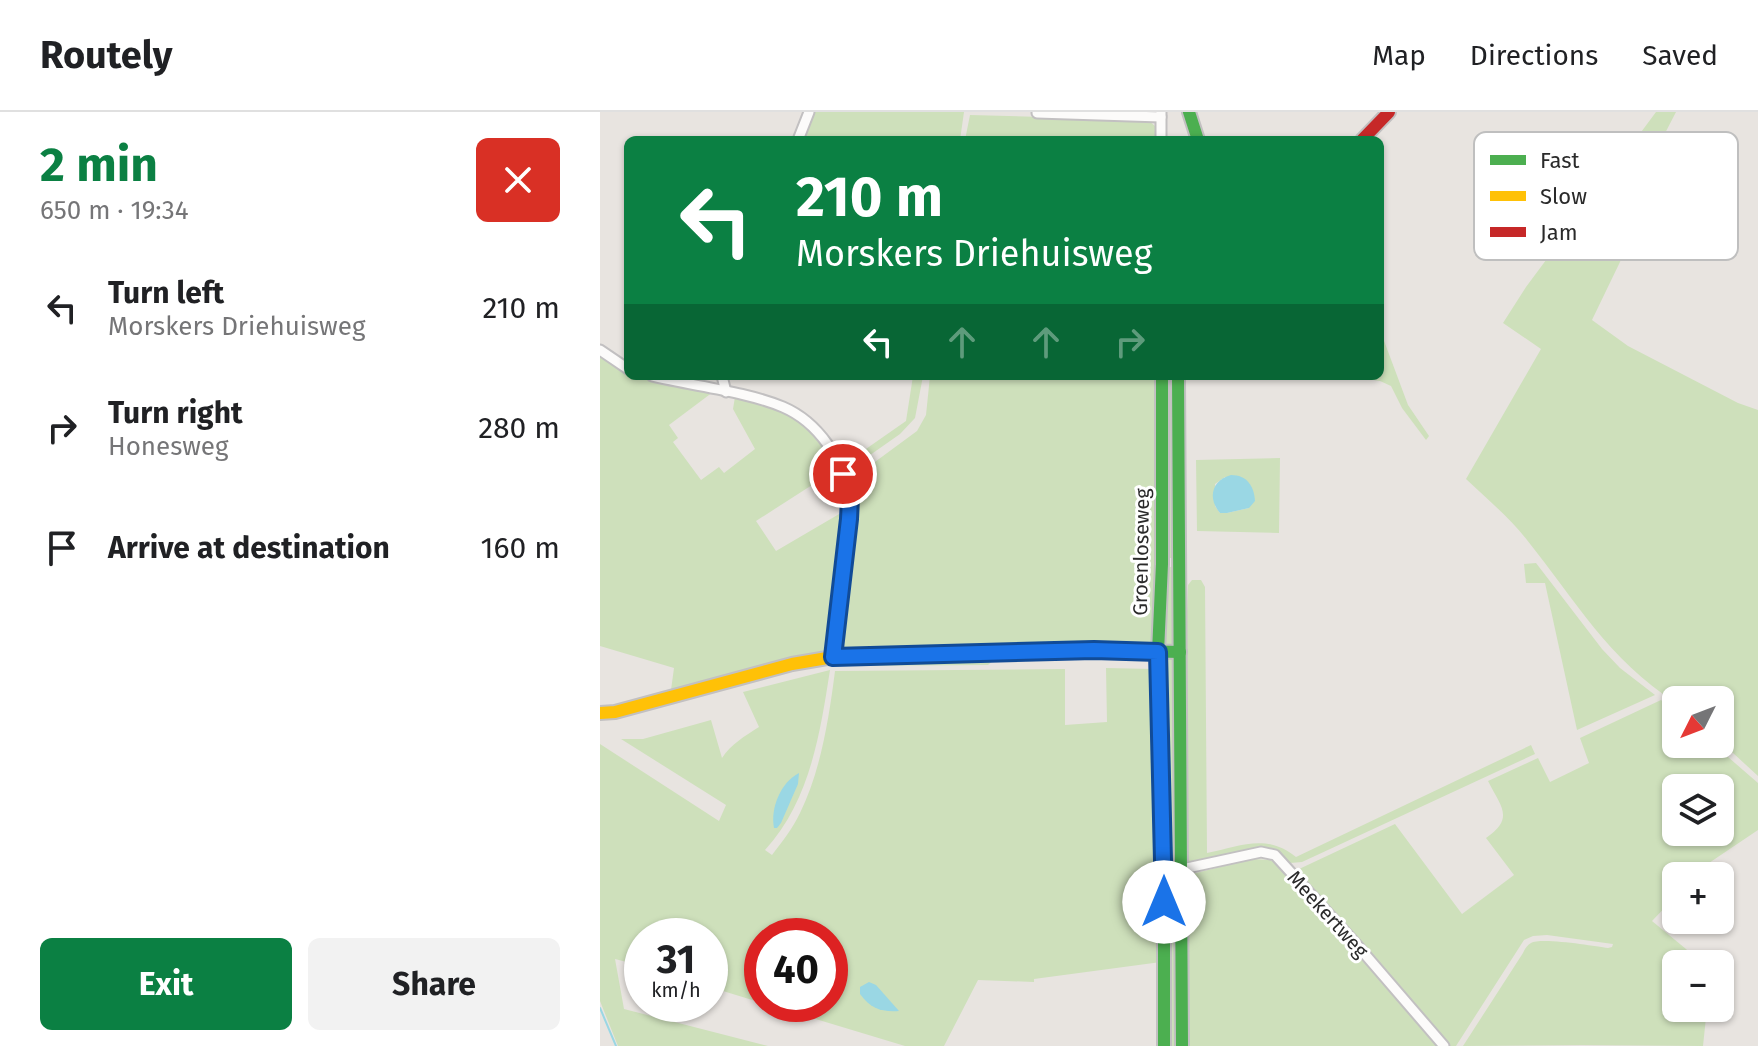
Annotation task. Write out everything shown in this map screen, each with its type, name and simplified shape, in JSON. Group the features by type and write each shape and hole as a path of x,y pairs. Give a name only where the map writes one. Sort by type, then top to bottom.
{"street":[{"path":"800,136 809,112"},
{"path":"1189,112 1197,136"},
{"path":"1366,136 1389,112"},
{"path":"1037,113 1161,115 1161,136"},
{"path":"600,350 624,366"},
{"path":"670,380 784,408 798,416 826,442 840,465 850,498 833,657"},
{"path":"723,380 726,392"},
{"name":"Groenloseweg","path":"1162,380 1162,564 1158,652 1164,873 1164,1046"},
{"name":"Groenloseweg","path":"1178,380 1182,1046"},
{"path":"600,713 615,712 792,664 833,657 1094,650 1180,652"},
{"name":"Meekertweg","path":"1181,870 1261,852 1275,855 1444,1046"},
{"path":"1164,873 1181,870"}],"green space":[{"path":"813,112 964,112 961,136 804,136"},
{"path":"1656,112 1676,112 1666,132 1641,132"},
{"path":"970,115 1148,120 1156,127 1156,136 966,136"},
{"path":"1546,260 1621,260 1592,320 1628,346 1738,403 1758,410 1758,776 1734,754 1734,686 1662,686 1662,693 1652,686 1594,628 1520,532 1466,479 1541,349 1503,323"},
{"path":"1384,341 1408,405 1429,436 1426,440 1402,408 1391,386 1373,380 1384,380"},
{"path":"600,357 624,370 624,380 658,380 713,392 669,425 678,438 673,442 701,480 719,467 724,473 755,449 733,409 735,397 783,413 808,429 837,469 756,521 776,551 846,510 835,648 671,690 674,668 600,646"},
{"path":"912,380 922,380 915,418 900,434 853,467 843,465 906,421"},
{"path":"930,380 1156,380 1156,573 1152,648 842,650 852,508 849,481 917,431 926,415"},
{"path":"1172,380 1173,558 1168,558 1167,381"},
{"path":"1280,458 1279,533 1197,531 1196,460","holes":["1225,477 1249,508 1220,513 1215,506 1215,484"]},
{"path":"1536,563 1602,649 1620,668 1655,695 1577,730 1545,583 1526,583 1524,564"},
{"path":"1173,566 1176,646 1168,646 1165,643 1168,568"},
{"path":"1192,580 1201,580 1205,587 1207,853 1264,843 1296,857 1531,745 1535,754 1302,862 1290,863 1275,853 1188,868 1187,612 1188,585"},
{"path":"1164,656 1176,656 1180,870 1170,871"},
{"path":"997,657 988,665 836,666 836,660"},
{"path":"1106,668 1153,669 1161,962 1034,979 1034,982 978,980 944,1046 905,1046 826,1022 848,1022 848,918 744,918 744,997 728,993 728,918 624,918 624,961 615,959 624,1022 675,1022 768,1046 618,1046 600,1001 600,744 719,821 726,805 621,739 643,739 711,720 722,758 734,744 759,727 743,692 830,670 811,766 793,810 765,850 772,855 797,819 819,762 835,671 1065,669 1065,725 1107,722"},
{"path":"1661,700 1662,758 1729,758 1758,783 1758,830 1710,862 1662,862 1662,911 1652,921 1662,929 1662,934 1668,934 1687,950 1662,950 1662,1022 1706,1022 1703,1046 1463,1046 1530,944 1556,941 1608,948 1613,944 1547,935 1524,940 1456,1046 1449,1046 1297,870 1395,824 1462,914 1514,875 1486,838 1503,818 1501,805 1488,781 1538,758 1550,782 1589,763 1580,738"},
{"path":"1252,859 1270,860 1284,867 1439,1046 1190,1046 1188,875"},
{"path":"1180,877 1180,1046 1171,1046 1170,880"}],"water":[{"path":"1231,475 1249,482 1255,501 1249,508 1220,513 1214,501 1214,490 1219,481"},
{"path":"799,773 798,784 781,823 774,828 778,796"},
{"path":"869,982 876,985 899,1011 882,1010 868,1003 860,994 860,987"}],"waterway":[{"path":"600,1008 616,1046"}],"traffic: fast":[{"path":"1189,112 1197,136"},
{"path":"1162,380 1162,564 1158,652 1164,873 1164,1046"},
{"path":"1178,380 1182,1046"},
{"path":"898,655 1094,650 1180,652"}],"traffic: slow":[{"path":"600,713 615,712 792,664 833,657 898,655"}],"traffic: jam":[{"path":"1366,136 1389,112"}],"route":[{"path":"843,474 850,498 849,519 833,657 1094,650 1158,652 1164,902"}]}
